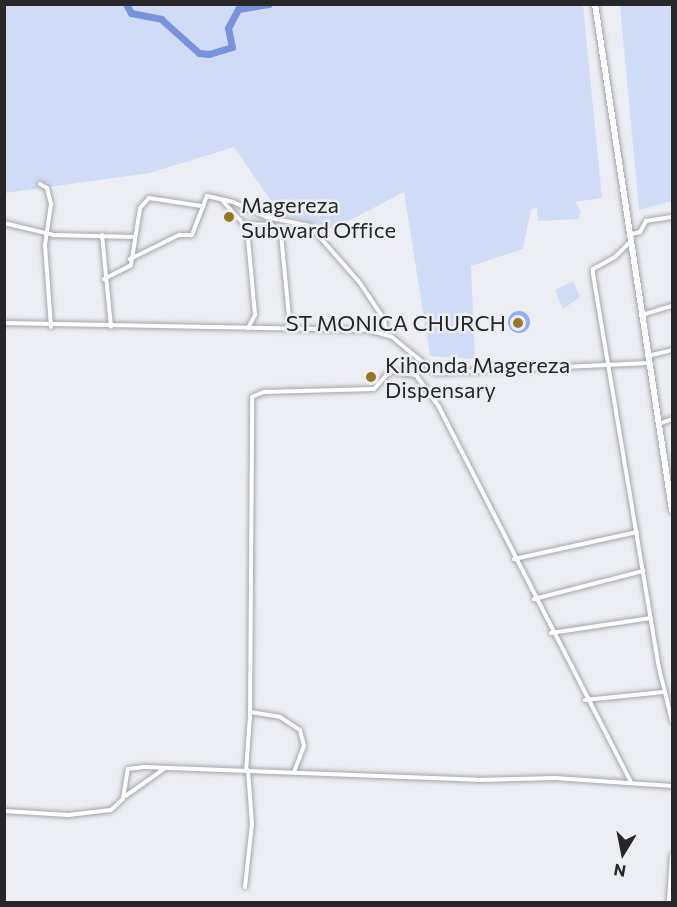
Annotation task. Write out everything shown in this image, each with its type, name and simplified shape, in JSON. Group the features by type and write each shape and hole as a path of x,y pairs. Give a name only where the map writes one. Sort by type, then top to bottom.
{"highway":[{"path":"595,4 628,239 672,506"}],"street":[{"path":"40,184 47,188 51,204 46,234 51,327"},
{"path":"130,259 179,235 192,234 207,196 220,199 310,226 360,284 384,319 386,334"},
{"path":"104,279 129,267 140,208 149,198 201,207"},
{"path":"220,199 245,224 255,315 248,329"},
{"path":"672,217 646,221 640,232 628,239 615,257 593,269 651,618 664,692 672,721"},
{"path":"4,223 46,234 135,237"},
{"path":"245,224 272,225 281,234 290,327"},
{"path":"102,235 104,279 111,327"},
{"path":"641,316 672,306"},
{"path":"4,323 51,327 248,329 290,327 386,334 436,373 609,363 648,363"},
{"path":"647,356 672,350"},
{"path":"245,886 252,824 247,770 250,712 250,418 254,393 374,389 386,372 416,375 439,407 585,700 631,783"},
{"path":"658,425 672,419"},
{"path":"514,560 637,532"},
{"path":"534,599 643,571"},
{"path":"551,633 651,618"},
{"path":"585,700 664,692"},
{"path":"250,712 280,717 300,730 304,746 294,772"},
{"path":"123,799 128,770 165,768 672,786"},
{"path":"4,811 68,815 111,810 165,768"},
{"path":"669,903 672,855"}],"shaded area":[{"path":"4,5 583,5 602,198 575,202 581,211 578,219 538,221 537,208 531,209 523,249 471,266 475,359 430,356 404,192 333,229 280,214 234,147 150,173 5,193"},
{"path":"620,5 672,5 672,201 639,210"},
{"path":"573,281 580,297 563,309 555,290"}],"building":[{"name":"ST MONICA CHURCH","path":"519,311 527,314 530,322 527,330 519,333 511,330 508,322 511,314"}],"waterway":[{"path":"126,4 131,13 161,19 199,53 209,54 232,47 228,28 238,9 269,4"}],"place":[{"name":"Magereza Subward Office","path":"229,217"},
{"name":"ST MONICA CHURCH","path":"518,323"},
{"name":"Kihonda Magereza Dispensary","path":"371,377"}]}
